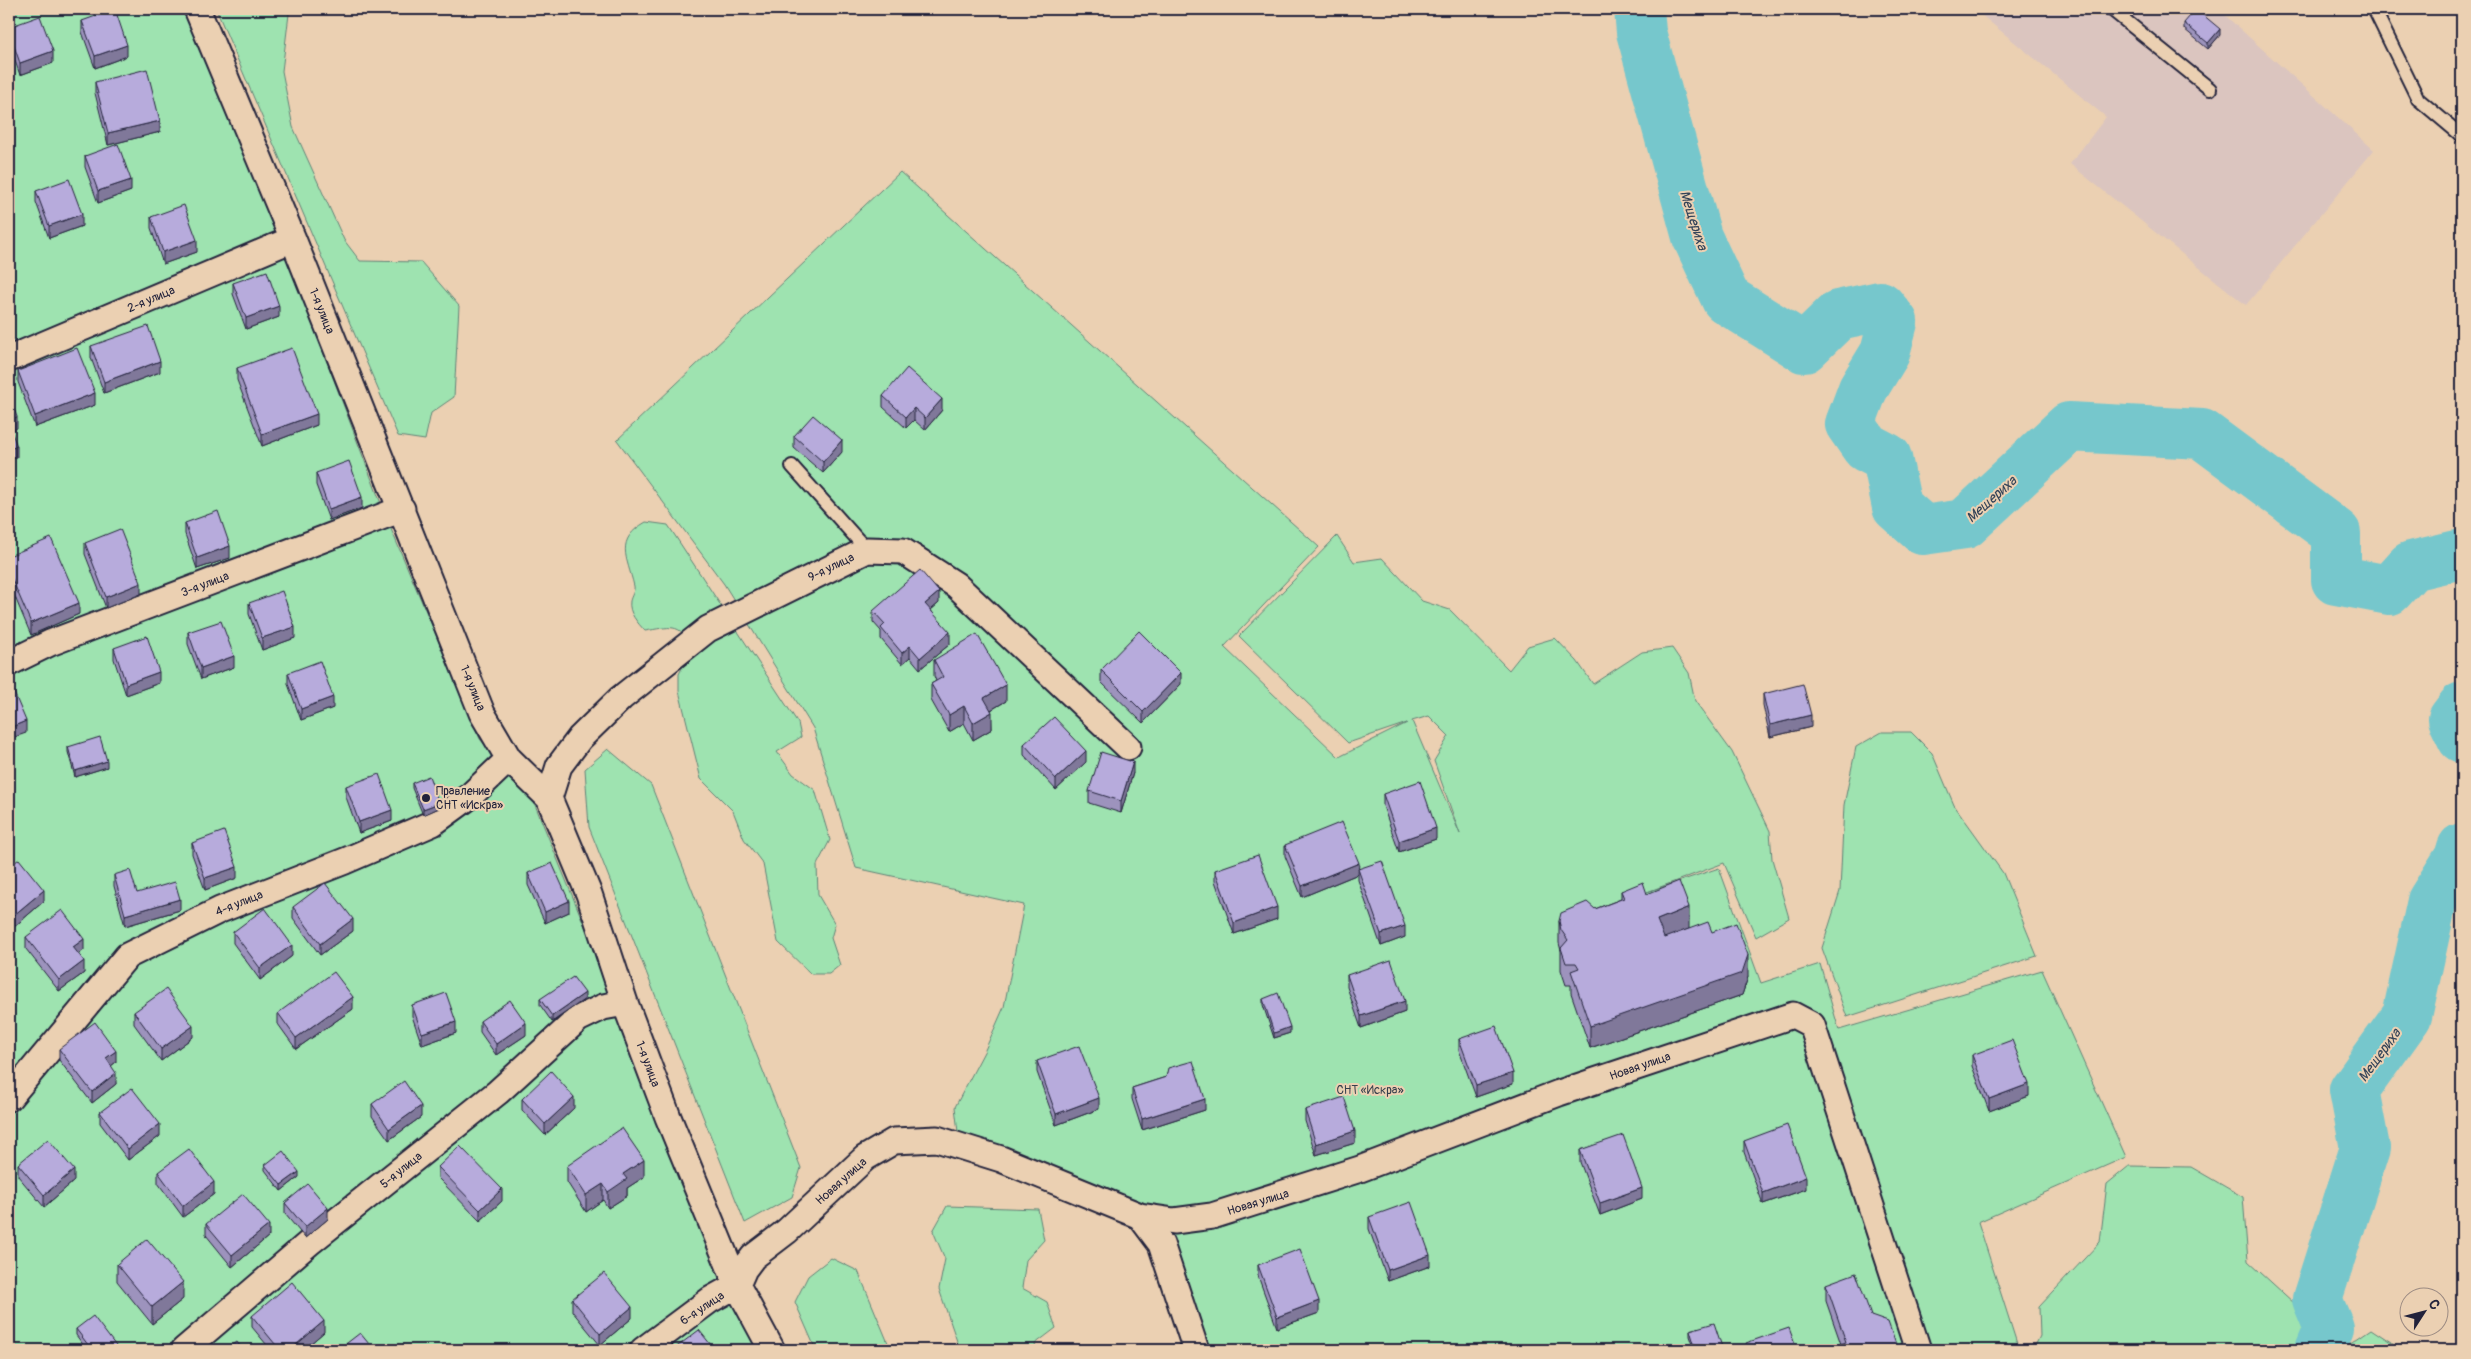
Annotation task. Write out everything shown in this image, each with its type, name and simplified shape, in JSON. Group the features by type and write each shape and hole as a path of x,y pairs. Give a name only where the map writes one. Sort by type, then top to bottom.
{"street":[{"name":"1-я улица","path":"197,9 293,239 482,713 509,759 550,798 589,894 625,1003 668,1117 738,1285 772,1350"},
{"name":"2-я улица","path":"9,359 293,239"},
{"name":"3-я улица","path":"9,663 50,643 402,509"},
{"name":"9-я улица","path":"550,798 559,766 580,738 621,698 701,634 799,582 867,550 903,551 956,585 1128,747"},
{"name":"4-я улица","path":"9,1098 127,956 220,910 345,861 433,823 470,796 509,759"},
{"name":"5-я улица","path":"184,1350 309,1243 498,1092 578,1019 603,1008 625,1003"},
{"name":"Новая улица","path":"738,1285 744,1268 753,1257 787,1231 865,1158 894,1141 937,1139 1001,1160 1140,1216 1174,1221 1212,1216 1360,1169 1559,1093 1793,1015 1812,1025 1918,1350"},
{"path":"1140,1216 1160,1244 1196,1350"},
{"name":"6-я улица","path":"643,1350 710,1300 738,1285"}],"lane":[{"path":"2111,9 2210,89"},
{"path":"2374,9 2418,99 2462,136"},
{"path":"792,466 867,550"}],"shaded area":[{"path":"1974,9 2218,9 2374,150 2246,305 2070,164 2106,117"}],"green space":[{"path":"9,9 183,9 287,257 388,522 480,739 533,800 759,1350 9,1350"},
{"path":"216,9 285,9 289,14 282,71 293,127 344,240 360,261 421,262 459,306 454,397 431,413 425,440 398,436"},
{"name":"СНТ «Искра»","path":"900,172 1319,547 1224,647 1339,757 1407,723 1348,743 1239,636 1337,536 1354,562 1382,558 1422,601 1450,610 1509,670 1528,646 1555,638 1577,661 1593,684 1642,652 1672,648 1689,673 1695,701 1732,752 1770,831 1772,859 1789,918 1756,937 1724,863 1647,892 1719,868 1761,983 1820,964 1839,1030 2042,970 2126,1157 1978,1222 2019,1350 1189,1350 1149,1228 961,1157 955,1107 985,1050 1004,1007 1024,905 856,868 813,728 724,584 617,440","holes":["1429,716 1449,736 1434,761 1460,834 1412,721"]},
{"path":"646,522 668,525 798,723 801,737 777,752 793,774 815,790 830,840 817,865 818,895 835,924 831,938 840,965 829,974 811,974 778,942 763,864 744,839 733,811 701,779 679,691 679,674 693,646 683,633 673,628 645,631 632,614 630,601 634,588 626,558 626,543 636,529"},
{"path":"1882,732 1911,732 1932,753 1954,805 2003,873 2037,956 1847,1017 1822,948 1840,891 1844,805 1856,747"},
{"path":"608,749 651,785 801,1168 792,1197 745,1223 589,827 585,769"},
{"path":"2129,1166 2191,1167 2243,1197 2248,1261 2295,1304 2308,1329 2299,1350 2033,1350 2040,1336 2039,1307 2100,1242 2107,1184"},
{"path":"947,1206 1038,1209 1044,1240 1026,1260 1022,1288 1047,1302 1056,1328 1035,1344 1036,1350 960,1350 939,1289 945,1259 933,1231"},
{"path":"831,1258 858,1271 891,1350 816,1350 795,1302 808,1276"},
{"path":"2371,1329 2403,1350 2344,1350 2346,1346"}],"building":[{"path":"115,9 127,45 95,56 82,21"},
{"path":"2196,9 2220,29 2208,43 2184,23"},
{"path":"40,16 53,51 20,63 9,27"},
{"path":"147,69 160,121 108,133 95,82"},
{"path":"118,144 131,180 98,191 85,156"},
{"path":"69,179 82,214 49,226 36,191"},
{"path":"184,205 197,240 163,252 151,217"},
{"path":"267,271 279,306 246,318 233,283"},
{"path":"148,326 160,361 104,382 91,346"},
{"path":"77,348 95,393 35,416 18,371"},
{"path":"292,348 317,414 262,434 237,368"},
{"path":"907,368 942,399 925,418 914,408 906,417 883,396"},
{"path":"9,395 17,417 9,420"},
{"path":"813,415 842,440 823,462 794,436"},
{"path":"9,426 17,446 9,449"},
{"path":"349,461 362,497 329,509 316,473"},
{"path":"218,511 230,546 197,558 185,523"},
{"path":"120,529 141,583 106,597 85,543"},
{"path":"51,538 79,603 31,623 9,572 9,556"},
{"path":"920,570 939,592 925,604 950,632 920,658 910,646 902,653 881,628 885,624 873,611"},
{"path":"282,591 295,627 262,638 249,603"},
{"path":"221,621 234,656 201,668 188,632"},
{"path":"1139,631 1181,673 1143,712 1101,670"},
{"path":"977,634 1006,685 984,698 992,712 973,723 964,706 949,715 931,684 943,677 934,660"},
{"path":"147,636 159,672 126,684 114,648"},
{"path":"320,661 333,697 301,709 288,673"},
{"path":"1803,684 1811,715 1770,725 1763,694"},
{"path":"12,688 26,721 9,728 9,689"},
{"path":"1054,717 1086,751 1056,779 1024,744"},
{"path":"100,737 107,761 75,771 68,747"},
{"path":"1101,752 1133,762 1121,801 1089,791"},
{"path":"379,774 392,810 359,822 346,786"},
{"name":"Правление СНТ «Искра»","path":"429,776 439,803 423,809 412,783"},
{"path":"1420,781 1436,828 1399,841 1383,794"},
{"path":"1342,822 1359,863 1302,886 1285,845"},
{"path":"224,831 237,867 205,878 192,843"},
{"path":"1258,855 1277,907 1234,923 1215,870"},
{"path":"19,859 44,890 14,915 9,909 9,867"},
{"path":"1382,861 1405,926 1381,934 1358,869"},
{"path":"552,863 569,901 545,912 528,873"},
{"path":"130,870 137,893 175,882 180,899 125,915 114,875"},
{"path":"1679,881 1689,907 1657,920 1664,938 1708,922 1712,932 1736,923 1748,955 1742,973 1590,1026 1571,971 1579,968 1576,963 1566,963 1561,948 1568,940 1561,930 1559,921 1561,913 1587,902 1595,909 1624,898 1621,891 1643,882 1647,894"},
{"path":"325,883 353,919 320,944 293,907"},
{"path":"265,908 292,945 260,968 233,932"},
{"path":"62,910 84,939 73,947 84,961 59,980 26,937"},
{"path":"1391,960 1405,1001 1361,1016 1347,975"},
{"path":"334,972 353,997 296,1038 278,1013"},
{"path":"573,977 585,993 552,1016 540,999"},
{"path":"166,989 193,1026 161,1049 134,1012"},
{"path":"446,993 456,1022 422,1033 412,1005"},
{"path":"1278,993 1290,1027 1274,1033 1263,999"},
{"path":"510,1000 526,1023 496,1044 480,1021"},
{"path":"95,1022 116,1051 106,1058 116,1073 92,1092 59,1049"},
{"path":"1496,1026 1513,1073 1476,1085 1459,1039"},
{"path":"2012,1040 2029,1084 1989,1099 1972,1055"},
{"path":"1079,1046 1099,1098 1056,1114 1037,1061"},
{"path":"1193,1061 1205,1099 1142,1119 1132,1088 1166,1077 1168,1068"},
{"path":"551,1071 574,1097 545,1124 522,1099"},
{"path":"404,1081 421,1106 389,1129 372,1104"},
{"path":"132,1088 160,1124 128,1149 100,1112"},
{"path":"1344,1097 1355,1131 1316,1144 1305,1110"},
{"path":"1787,1125 1806,1177 1763,1193 1744,1141"},
{"path":"622,1128 644,1160 623,1174 627,1179 608,1192 603,1184 586,1195 567,1166"},
{"path":"1623,1135 1642,1188 1600,1203 1580,1150"},
{"path":"48,1139 74,1170 44,1195 18,1164"},
{"path":"460,1146 502,1189 480,1210 438,1167"},
{"path":"189,1149 214,1182 183,1206 158,1172"},
{"path":"283,1151 299,1172 281,1185 265,1165"},
{"path":"308,1184 328,1208 305,1227 285,1203"},
{"path":"243,1194 269,1225 232,1255 206,1224"},
{"path":"1411,1202 1430,1255 1388,1270 1369,1217"},
{"path":"147,1239 183,1282 152,1307 117,1264"},
{"path":"1300,1249 1319,1301 1277,1317 1258,1265"},
{"path":"604,1273 632,1307 600,1334 572,1299"},
{"path":"1856,1273 1871,1316 1888,1322 1898,1350 1823,1350 1846,1342 1826,1284"},
{"path":"292,1282 324,1321 290,1350 280,1350 252,1316"},
{"path":"93,1316 119,1350 92,1350 76,1329"},
{"path":"1714,1323 1723,1350 1696,1350 1690,1330"},
{"path":"1789,1328 1797,1350 1748,1350 1746,1343"},
{"path":"699,1330 715,1350 674,1349"},
{"path":"360,1333 374,1350 338,1350"},
{"path":"237,1342 243,1350 226,1350"}],"waterway":[{"name":"Мещериха","path":"1639,9 1641,32 1697,237 1726,299 1804,348 1838,315 1880,306 1893,322 1885,353 1863,389 1850,424 1866,447 1887,458 1897,507 1923,530 1965,524 2069,427 2202,434 2336,533 2336,580 2389,590 2411,566 2457,555 2462,556"},
{"name":"Мещериха","path":"2462,707 2453,719 2462,738"},
{"name":"Мещериха","path":"2320,1350 2329,1328 2317,1299 2365,1148 2354,1090 2407,1016 2432,901 2459,858 2462,848"}],"place":[{"name":"Правление СНТ «Искра»","path":"426,798"}]}
